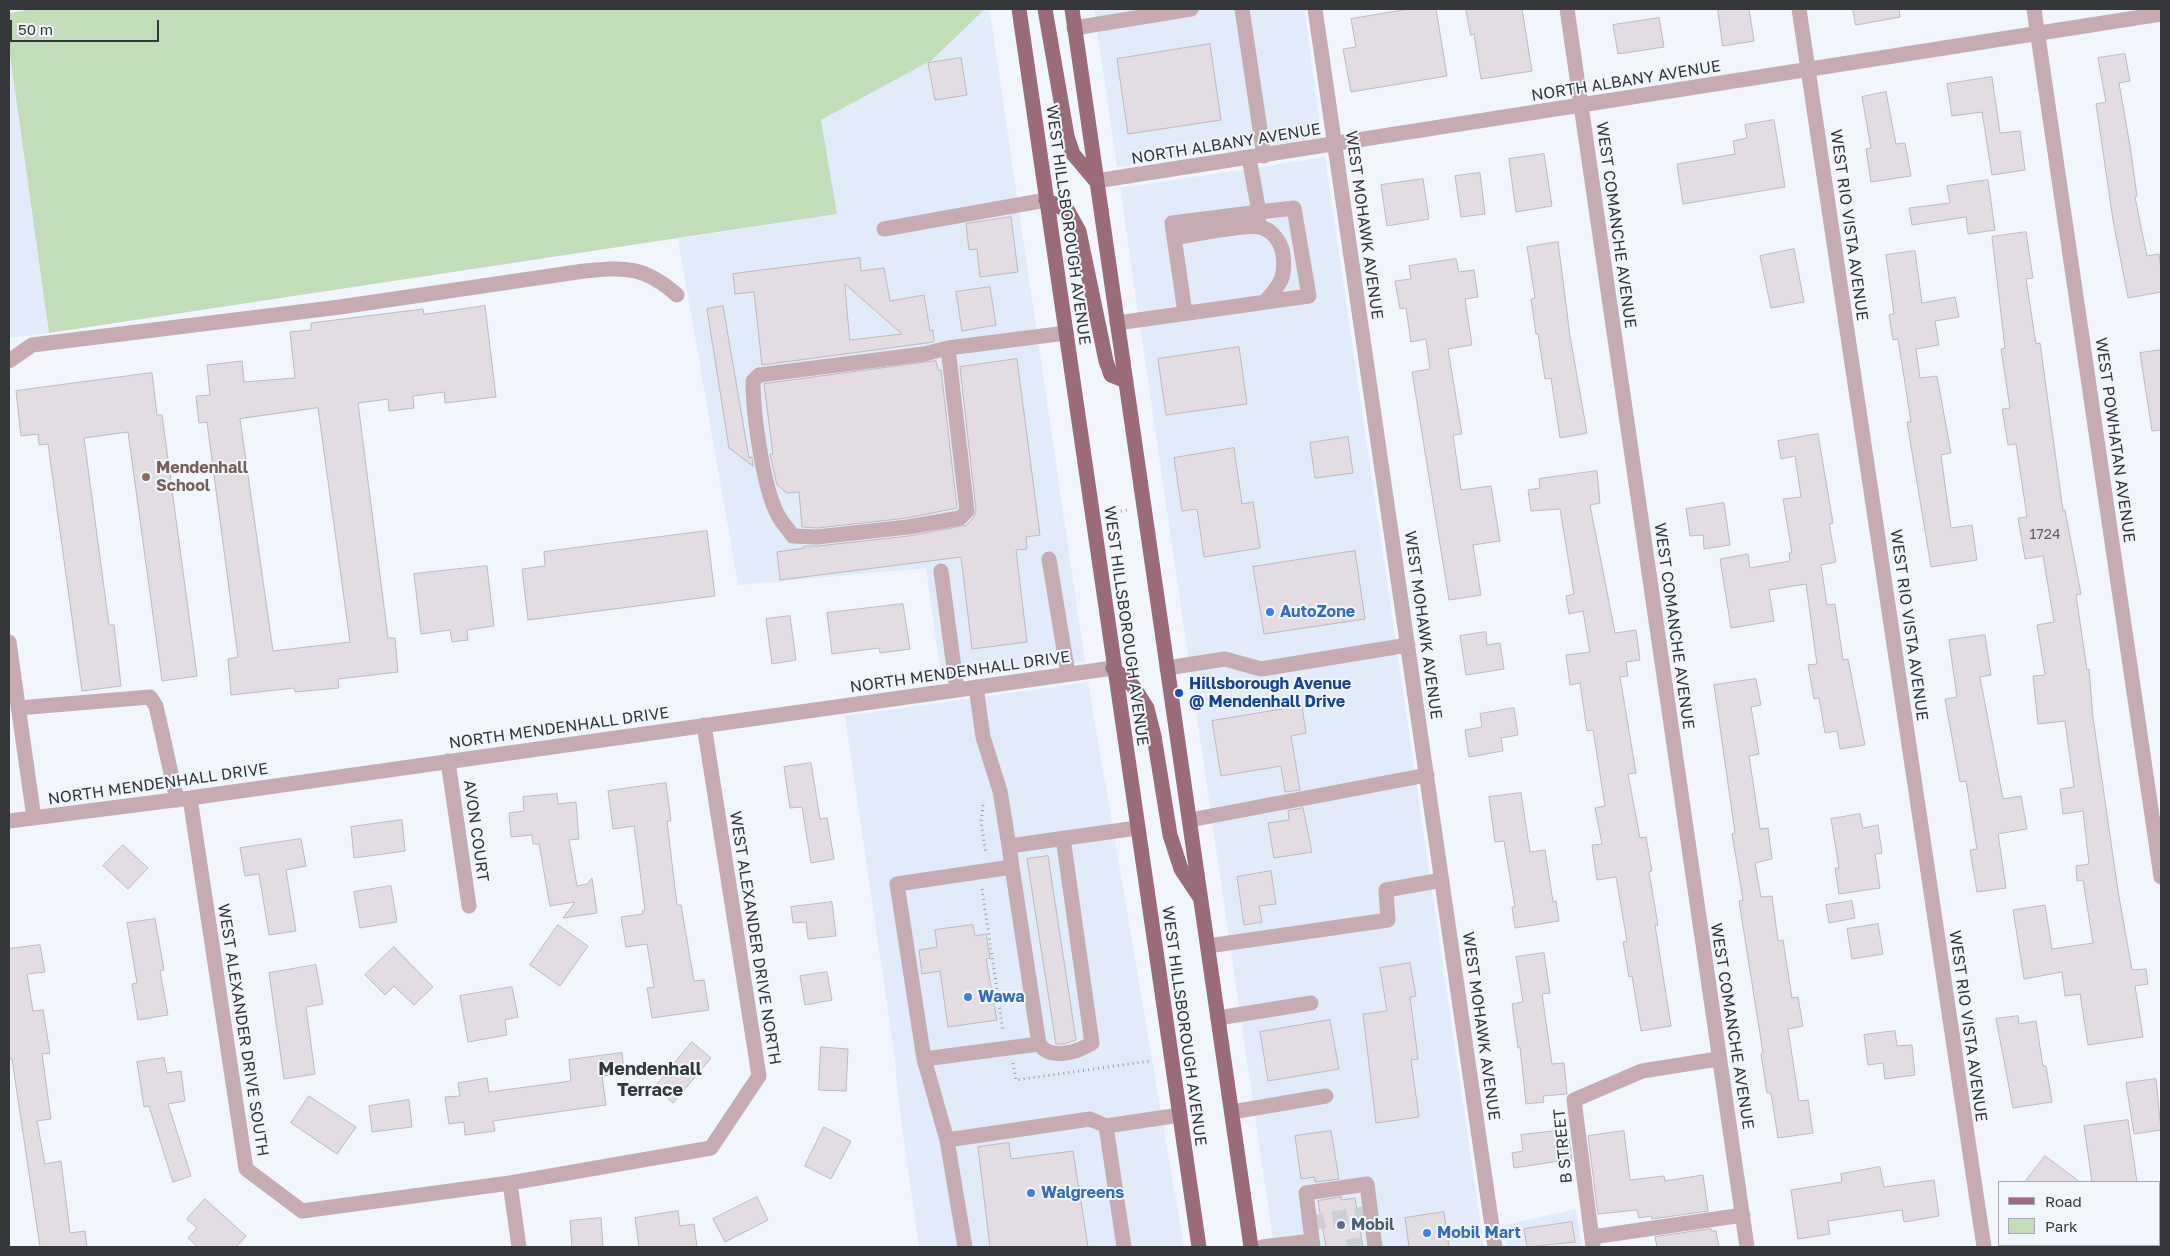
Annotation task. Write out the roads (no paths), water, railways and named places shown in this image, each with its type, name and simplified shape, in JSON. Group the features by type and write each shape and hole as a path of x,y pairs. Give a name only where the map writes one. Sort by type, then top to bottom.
{"main road":[{"name":"WEST HILLSBOROUGH AVENUE","path":"1019,9 1113,668 1199,1247"},
{"path":"1045,9 1067,136 1073,154 1096,181"},
{"name":"WEST HILLSBOROUGH AVENUE","path":"1072,9 1251,1247"},
{"path":"1046,200 1068,211 1079,231 1106,361 1111,375 1126,381"},
{"path":"1113,668 1133,686 1147,708 1154,736 1170,835 1181,869 1201,899"}],"street":[{"path":"1074,28 1191,9"},
{"path":"1242,9 1264,156"},
{"name":"WEST MOHAWK AVENUE","path":"1315,9 1495,1247"},
{"name":"WEST COMANCHE AVENUE","path":"1567,9 1718,1059 1747,1247"},
{"name":"WEST RIO VISTA AVENUE","path":"1799,9 1984,1247"},
{"name":"WEST POWHATAN AVENUE","path":"2034,9 2161,877"},
{"name":"NORTH ALBANY AVENUE","path":"1096,181 2161,14"},
{"path":"1249,158 1258,219 1274,235 1282,248 1285,270 1282,281 1265,302"},
{"path":"884,229 1046,200"},
{"path":"1117,322 1185,313 1309,296 1294,208 1258,219 1172,223 1185,313"},
{"path":"9,362 32,345 340,307 584,271 623,268 643,273 661,280 677,295"},
{"path":"948,348 967,511 960,518 908,527 817,537 794,536 779,517 767,488 753,398 753,381 759,375 924,354 948,348 1066,333"},
{"path":"1049,559 1068,674"},
{"path":"941,571 957,690"},
{"path":"9,642 34,818"},
{"path":"1167,668 1225,658 1239,664 1261,668 1408,645"},
{"name":"NORTH MENDENHALL DRIVE","path":"9,821 184,799 1113,668"},
{"path":"976,687 983,737 1000,791 1039,1044 1044,1050 1054,1054 1082,1050 1092,1042 1062,838"},
{"name":"WEST ALEXANDER DRIVE SOUTH","path":"18,708 150,697 156,706 184,799 246,1169 302,1211 510,1184"},
{"name":"WEST ALEXANDER DRIVE NORTH","path":"510,1184 711,1148 758,1076 704,726"},
{"name":"AVON COURT","path":"448,761 469,906"},
{"path":"1190,820 1427,775"},
{"path":"1009,846 1137,828"},
{"path":"965,1247 947,1140 924,1059 897,884 1012,867"},
{"path":"1208,946 1388,920 1386,890 1442,880"},
{"path":"1218,1018 1311,1003"},
{"path":"924,1059 1039,1044"},
{"name":"B STREET","path":"1593,1242 1574,1100 1642,1071 1718,1059"},
{"path":"1232,1112 1326,1096"},
{"path":"947,1140 1090,1119 1106,1126 1180,1115"},
{"path":"1106,1126 1124,1247"},
{"path":"510,1184 519,1247"},
{"path":"1262,1247 1312,1244 1306,1193 1367,1184 1375,1247"},
{"path":"1593,1242 1743,1215"}],"tunnel":[{"path":"1310,1223 1370,1213"},
{"path":"1347,1247 1374,1243"}],"place":[{"name":"Mendenhall School","path":"146,477"},
{"name":"AutoZone","path":"1270,612"},
{"name":"Hillsborough Avenue @ Mendenhall Drive","path":"1179,693"},
{"name":"Wawa","path":"968,997"},
{"name":"Walgreens","path":"1031,1193"},
{"name":"Mobil","path":"1341,1225"},
{"name":"Mobil Mart","path":"1427,1233"}],"district":[{"name":"Mendenhall Terrace","path":"650,1079"}]}
